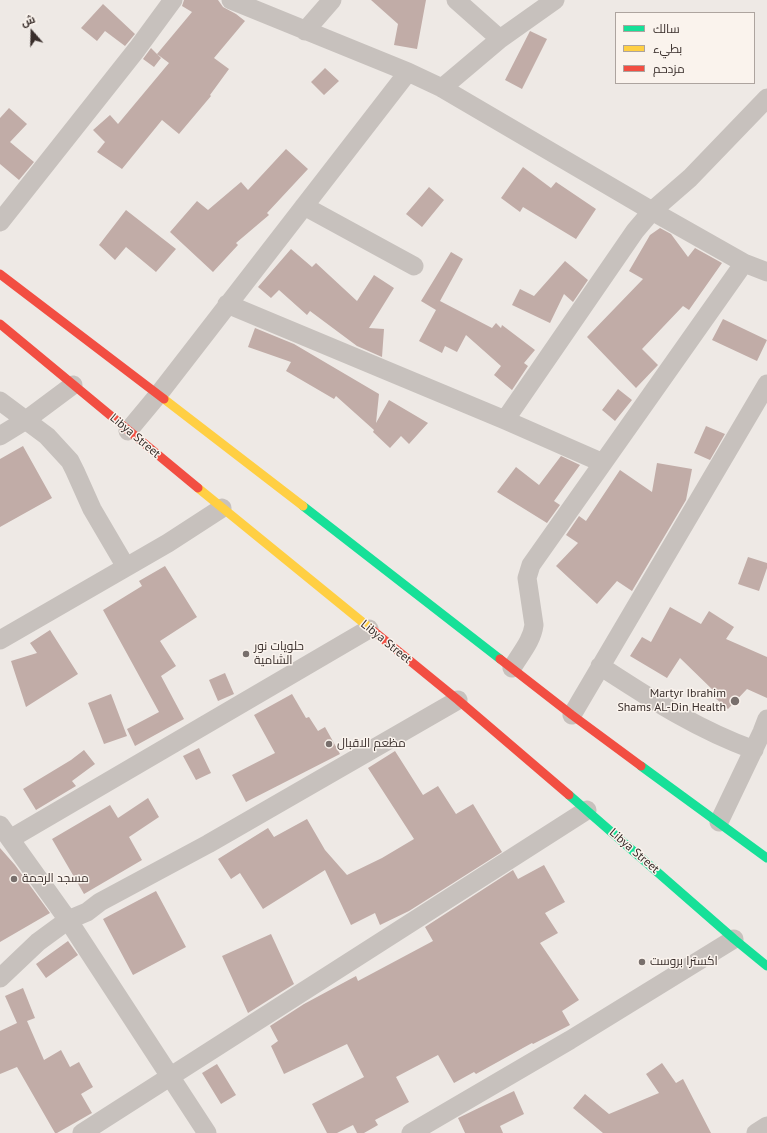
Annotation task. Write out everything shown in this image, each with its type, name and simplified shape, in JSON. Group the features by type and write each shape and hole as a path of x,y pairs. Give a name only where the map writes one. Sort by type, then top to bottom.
{"main road":[{"path":"0,274 572,714 767,858"},
{"name":"Libya Street","path":"0,324 222,508 458,700 767,966"}],"street":[{"path":"0,222 137,50 173,0"},
{"path":"231,0 408,72 442,88 652,212 744,263 765,268"},
{"path":"305,31 332,0"},
{"path":"456,0 500,40"},
{"path":"442,88 500,40 555,0"},
{"path":"128,430 158,395 408,72"},
{"path":"505,420 635,231 652,212 690,178 767,98"},
{"path":"304,206 414,266"},
{"path":"512,668 526,646 533,631 534,625 527,578 531,565 744,263"},
{"path":"227,304 505,420 603,463"},
{"path":"572,714 767,384"},
{"path":"0,436 26,420 73,385"},
{"path":"0,402 26,420 55,444 70,461 90,504 126,567"},
{"path":"0,640 168,543 222,508"},
{"path":"207,1133 68,920 5,832 369,628"},
{"path":"600,666 676,715 715,734 754,750"},
{"path":"0,978 38,942 68,920 86,912 100,902 208,844 458,700"},
{"path":"719,822 765,728"},
{"path":"82,1133 587,810"},
{"path":"421,1130 734,939"},
{"path":"756,1133 767,1126"}],"building":[{"path":"184,0 218,0 223,7 245,21 214,58 229,69 210,95 211,96 179,134 162,120 122,169 97,152 105,142 93,130 110,115 118,124 169,63 157,54 192,12 182,6"},
{"path":"371,0 426,0 417,49 394,45 398,24"},
{"path":"103,4 135,34 125,46 105,31 97,41 81,28"},
{"path":"530,31 547,39 522,89 505,80"},
{"path":"151,48 161,58 154,67 143,59"},
{"path":"325,68 339,81 324,95 311,82"},
{"path":"9,108 27,124 10,142 34,162 19,180 0,164 0,118"},
{"path":"286,149 308,169 267,213 269,215 236,243 238,245 213,272 170,232 197,201 208,210 241,182 248,190"},
{"path":"523,167 551,188 556,182 596,209 576,239 523,207 520,212 501,198"},
{"path":"429,187 444,200 422,227 406,214"},
{"path":"126,210 176,249 156,272 126,247 115,260 99,245"},
{"path":"660,228 671,234 688,257 695,248 722,263 689,310 683,306 642,349 658,365 636,388 587,337 643,279 629,271 650,235"},
{"path":"291,249 312,267 316,263 357,301 374,275 394,288 369,328 384,329 382,357 357,346 310,311 307,315 279,290 271,298 258,287"},
{"path":"451,252 463,259 440,301 492,328 496,323 501,328 502,325 535,350 524,363 528,366 512,390 494,375 501,366 466,335 457,352 445,346 442,353 419,341 436,310 421,301"},
{"path":"565,261 588,280 573,302 564,294 550,323 512,305 520,289 534,296"},
{"path":"723,319 767,340 757,361 712,340"},
{"path":"255,328 294,344 379,394 376,423 389,400 428,423 409,444 401,436 390,448 373,432 374,430 336,396 334,399 286,371 291,362 248,347"},
{"path":"618,389 632,400 615,421 602,410"},
{"path":"706,426 725,434 710,460 694,453"},
{"path":"23,446 52,498 0,527 0,459"},
{"path":"561,456 580,465 554,501 560,505 547,523 497,492 516,467 539,485"},
{"path":"657,463 692,469 686,500 632,591 617,581 597,604 556,566 578,543 566,535 579,516 586,521 620,470 652,492"},
{"path":"748,557 767,563 767,568 759,591 738,584"},
{"path":"165,566 197,617 160,641 176,666 161,676 184,719 135,746 127,729 159,712 103,610 142,586 139,581"},
{"path":"670,607 701,624 709,611 734,627 726,639 767,657 767,698 747,689 728,709 714,697 717,694 680,658 667,678 630,656 642,637 651,642"},
{"path":"50,630 78,674 26,707 11,661 37,653 30,643"},
{"path":"225,673 234,694 218,701 209,680"},
{"path":"111,694 127,736 104,744 88,703"},
{"path":"292,694 306,718 309,717 318,731 325,727 340,754 246,802 232,775 275,753 254,715"},
{"path":"199,748 211,773 196,780 183,756"},
{"path":"84,750 95,764 72,781 76,786 36,810 23,789 71,760"},
{"path":"395,751 423,795 438,786 456,814 473,804 502,852 409,911 380,925 375,913 351,925 325,870 263,909 240,873 231,879 218,859 268,828 274,837 307,819 325,850 347,875 382,858 414,839 368,768"},
{"path":"148,798 159,817 129,837 142,860 84,894 52,839 110,805 118,818"},
{"name":"مسجد الرحمة","path":"0,848 15,865 50,913 0,942"},
{"path":"544,865 565,902 545,913 558,933 540,943 579,1000 562,1011 570,1025 533,1044 532,1043 476,1074 474,1072 454,1083 438,1055 396,1077 409,1102 375,1120 378,1125 364,1133 357,1133 353,1125 337,1133 327,1133 312,1104 364,1077 347,1044 284,1074 271,1046 278,1041 270,1026 304,1004 356,976 358,981 433,941 425,927 513,870 518,879"},
{"path":"156,891 186,947 133,975 103,919"},
{"path":"271,934 294,984 248,1013 222,956"},
{"path":"68,941 78,955 46,978 36,964"},
{"path":"23,988 35,1018 27,1021 44,1060 61,1050 70,1067 79,1062 93,1087 81,1094 92,1113 57,1133 55,1133 17,1067 0,1074 0,1031 17,1023 5,996"},
{"path":"662,1063 676,1083 683,1079 711,1133 603,1133 573,1108 585,1094 609,1114 659,1093 646,1074"},
{"path":"217,1064 236,1095 221,1104 202,1073"},
{"path":"514,1091 524,1114 500,1126 503,1133 465,1133 458,1118"}],"traffic: fast":[{"path":"303,506 500,659"},
{"path":"641,766 767,858"},
{"path":"569,795 767,966"}],"traffic: slow":[{"path":"164,399 303,506"},
{"path":"198,488 371,629"}],"traffic: jam":[{"path":"0,274 164,399"},
{"path":"0,324 198,488"},
{"path":"371,629 458,700 569,795"},
{"path":"500,659 641,766"}],"place":[{"name":"حلويات نور الشامية","path":"246,654"},
{"name":"Martyr Ibrahim Shams AL-Din Health","path":"735,701"},
{"name":"مظعم الاقبال","path":"329,744"},
{"name":"مسجد الرحمة","path":"14,879"},
{"name":"اكسترا بروست","path":"642,962"}]}
